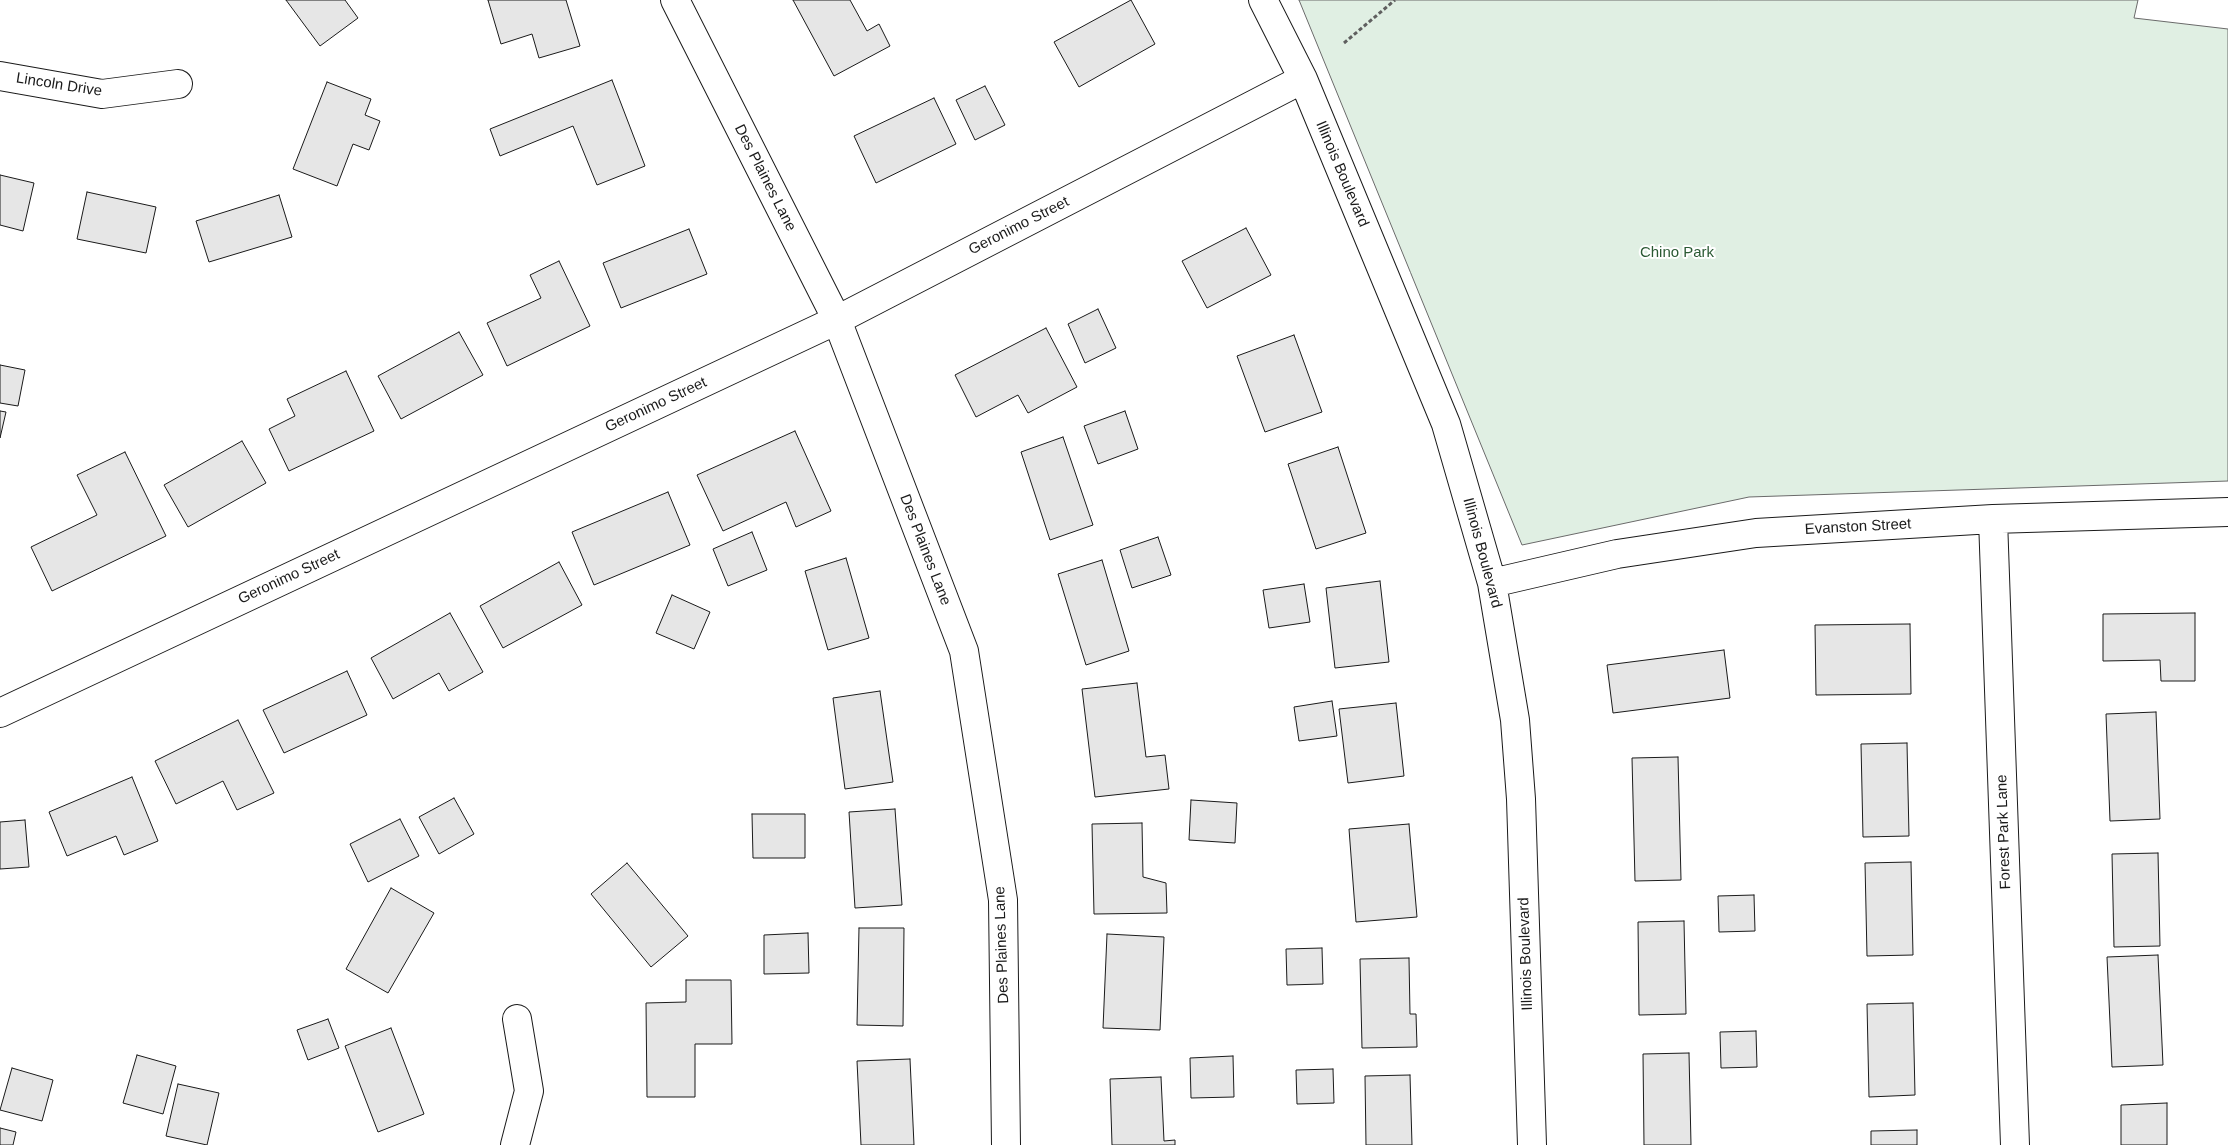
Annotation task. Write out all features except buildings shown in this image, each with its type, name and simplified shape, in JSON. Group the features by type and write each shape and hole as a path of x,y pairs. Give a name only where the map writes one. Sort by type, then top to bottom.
{"street":[{"name":"Des Plaines Lane","path":"675,0 837,320 964,651 1003,900 1006,1145"},
{"name":"Illinois Boulevard","path":"1263,0 1302,79 1446,424 1492,583 1515,720 1522,799 1532,1145"},
{"name":"Lincoln Drive","path":"0,76 102,94 178,84"},
{"name":"Geronimo Street","path":"0,713 837,320 1302,79"},
{"name":"Evanston Street","path":"1492,583 1617,554 1756,533 1993,519 2228,512"},
{"name":"Forest Park Lane","path":"1993,519 2015,1145"},
{"path":"515,1145 529,1091 517,1019"}],"path":[{"path":"1344,43 1395,0"}],"green space":[{"name":"Chino Park","path":"1299,0 2138,0 2134,18 2228,29 2228,481 1749,497 1522,545"}]}
